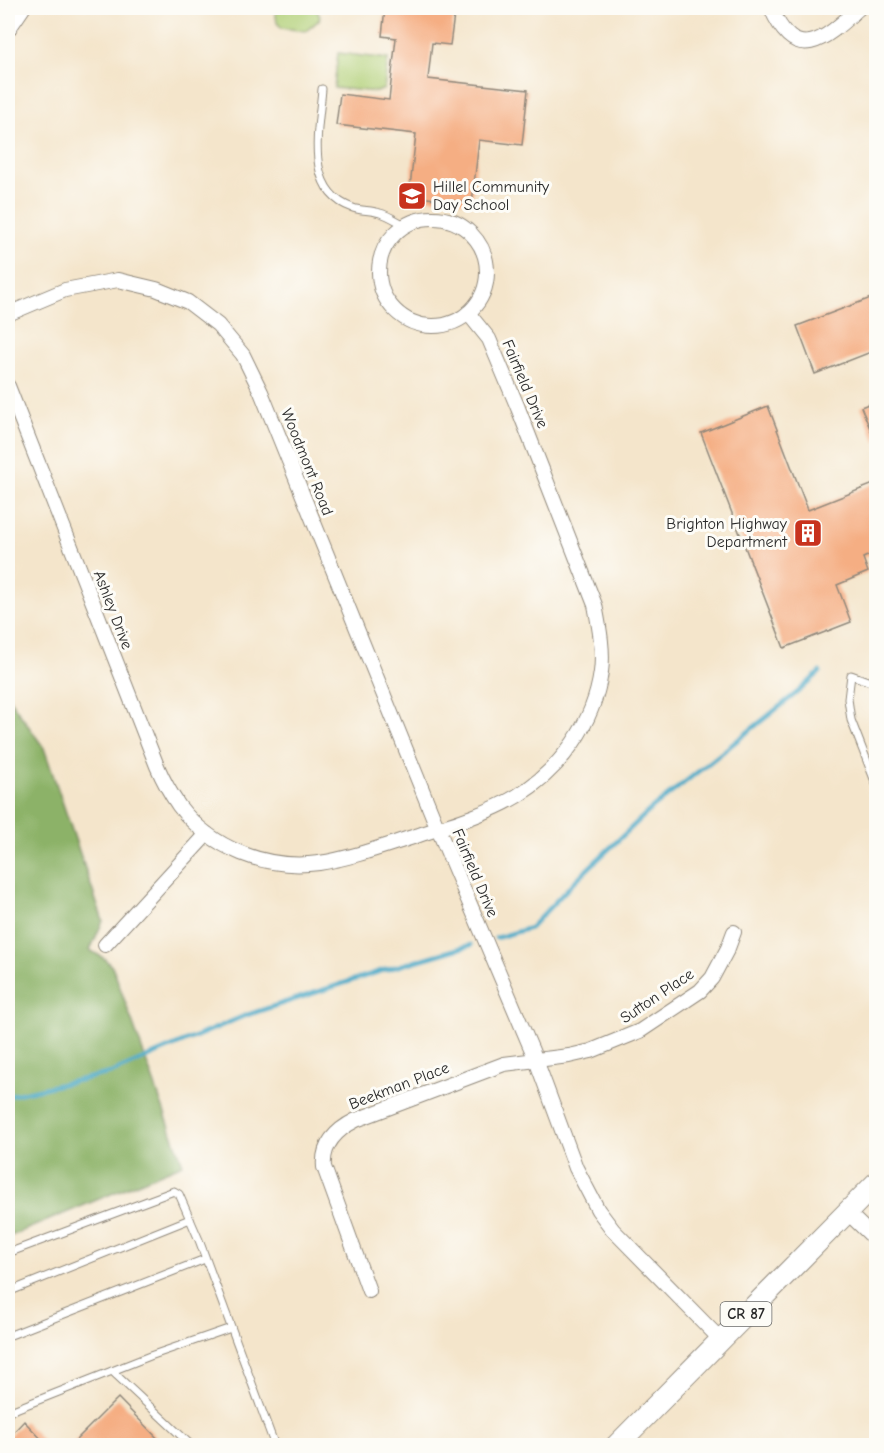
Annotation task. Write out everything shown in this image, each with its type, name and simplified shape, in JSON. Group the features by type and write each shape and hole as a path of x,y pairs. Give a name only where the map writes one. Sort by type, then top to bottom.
{"main road":[{"name":"CR 87","path":"616,1446 876,1183"}],"street":[{"path":"8,30 22,8"},
{"path":"771,8 777,22 786,33 793,39 809,42 834,31 859,8"},
{"path":"440,217 457,222 472,233 482,248 487,265 486,283 480,300 468,313 454,322 438,326 422,325 407,320 384,296 379,281 379,264 383,249 392,235 405,225 422,218 440,217"},
{"name":"Woodmont Road","path":"8,314 65,290 118,280 156,289 188,302 218,325 243,355 261,392 438,829"},
{"name":"Fairfield Drive","path":"468,313 489,339 595,605 602,650 602,671 594,703 580,733 550,770 517,796 438,829 536,1060 576,1168 598,1210 634,1254 721,1340"},
{"name":"Ashley Drive","path":"8,386 157,766 166,786 191,820 207,834 237,852 276,863 295,864 318,863 346,857 438,829"},
{"path":"105,945 207,834"},
{"name":"Sutton Place","path":"536,1060 591,1051 640,1031 700,991 712,978 734,932"},
{"name":"Beekman Place","path":"369,1291 324,1167 324,1152 334,1135 356,1120 504,1064 536,1060"},
{"path":"847,1212 876,1240"}],"lane":[{"path":"322,89 317,155 321,178 327,191 352,208 380,213 405,225"},
{"path":"876,684 851,675 848,699 851,720 876,784"},
{"path":"8,1253 174,1191 179,1194 206,1259 275,1446"},
{"path":"8,1292 190,1219"},
{"path":"8,1336 206,1259"},
{"path":"8,1412 231,1328"},
{"path":"112,1371 192,1446"}],"green space":[{"path":"275,8 315,8 320,16 319,20 306,31 282,28 277,23"},
{"path":"338,53 388,59 384,89 377,92 334,88"},
{"path":"8,697 44,748 103,921 90,950 105,959 113,968 183,1164 8,1237"}],"building":[{"path":"385,8 455,8 450,45 432,43 428,79 528,90 522,145 479,140 472,203 409,196 416,134 336,125 340,94 389,100 396,38 382,36"},
{"path":"876,296 876,350 815,374 797,326"},
{"path":"876,401 876,443 861,407"},
{"name":"Brighton Highway Department","path":"768,406 808,510 876,483 876,551 863,558 868,572 837,585 851,622 784,648 701,433"},
{"path":"118,1398 165,1446 70,1446"},
{"path":"24,1421 48,1446 8,1446 8,1438"}],"waterway":[{"path":"496,938 530,928 576,880 650,810 820,672"},
{"path":"8,1096 111,1073 244,1016 378,972 471,945"}],"place":[{"name":"Hillel Community Day School","path":"412,196"},
{"name":"Brighton Highway Department","path":"808,533"}]}
